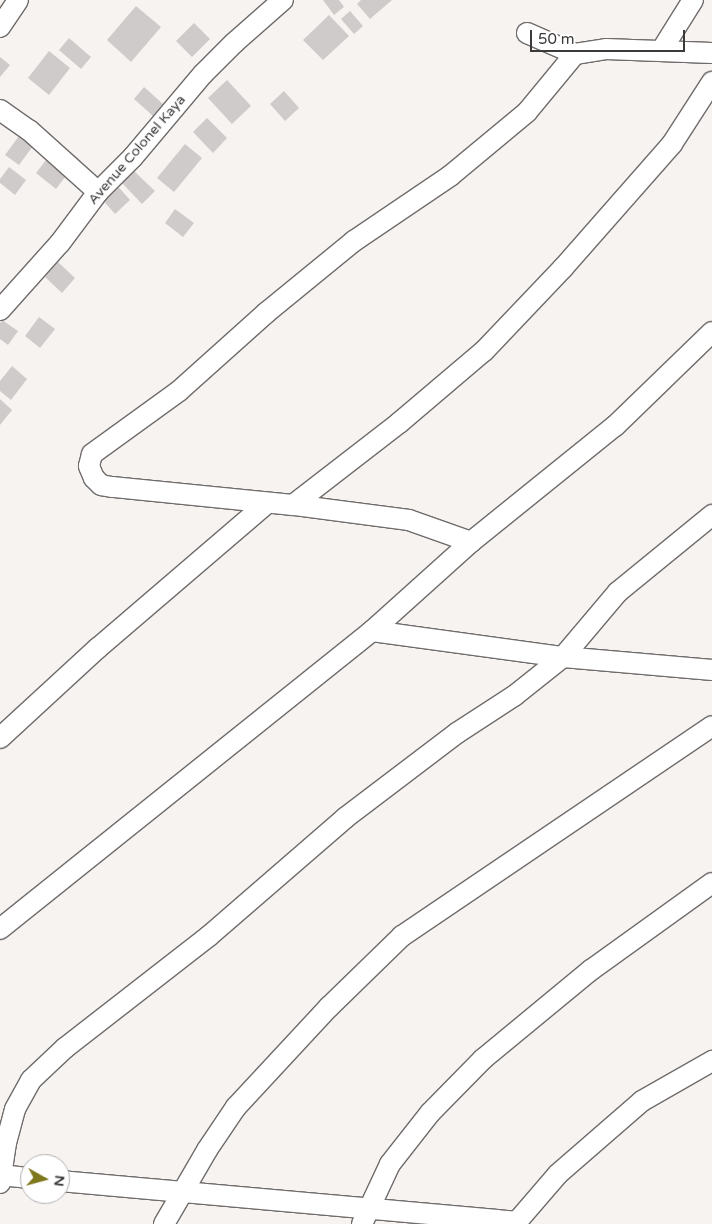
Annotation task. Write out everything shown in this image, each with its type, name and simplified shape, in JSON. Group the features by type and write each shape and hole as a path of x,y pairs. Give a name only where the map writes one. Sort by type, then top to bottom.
{"street":[{"path":"0,28 18,0"},
{"name":"Avenue Colonel Kaya","path":"0,310 60,243 98,192 134,157 203,74 234,43 283,0"},
{"path":"660,51 693,0"},
{"path":"528,33 575,54 606,49 712,53"},
{"path":"471,542 409,520 268,502 101,485 94,478 89,466 92,454 179,391 266,314 354,241 450,176 527,112 575,54"},
{"path":"293,505 399,422 484,351 563,268 672,144 712,82"},
{"path":"0,110 42,141 98,192"},
{"path":"0,930 372,631 471,542 615,426 712,332"},
{"path":"0,738 98,648 268,502"},
{"path":"20,1178 1,1178 6,1143 14,1109 31,1080 65,1048 209,936 345,818 457,733 514,696 563,657 618,592 712,515"},
{"path":"372,631 563,657 712,670"},
{"path":"164,1224 207,1150 236,1107 329,1007 402,936 526,850 712,726"},
{"path":"366,1216 390,1164 430,1113 483,1059 591,970 712,883"},
{"path":"70,1182 183,1193 366,1216 515,1223 558,1174 642,1101 712,1061"}],"building":[{"path":"323,0 339,0 344,7 334,15"},
{"path":"361,0 392,0 370,19 357,4"},
{"path":"136,6 161,27 131,62 107,40"},
{"path":"350,11 363,26 354,34 341,19"},
{"path":"329,15 349,36 323,60 303,40"},
{"path":"194,23 210,39 192,57 176,41"},
{"path":"69,38 91,57 81,69 59,50"},
{"path":"49,51 70,68 49,95 28,78"},
{"path":"0,57 10,65 0,77"},
{"path":"227,80 251,106 232,124 208,98"},
{"path":"144,87 163,104 153,116 134,99"},
{"path":"284,91 299,108 285,121 270,104"},
{"path":"207,118 227,138 213,153 193,132"},
{"path":"19,136 33,146 19,165 5,155"},
{"path":"59,143 79,159 56,189 36,173"},
{"path":"185,144 202,158 174,192 157,178"},
{"path":"9,167 26,180 15,195 0,183 0,179"},
{"path":"134,171 155,191 142,204 122,183"},
{"path":"115,183 130,200 115,214 100,197"},
{"path":"175,209 194,223 183,237 165,223"},
{"path":"58,262 75,278 62,293 45,277"},
{"path":"39,317 55,329 40,348 25,336"},
{"path":"2,320 18,331 8,345 0,339 0,323"},
{"path":"12,366 27,379 11,400 0,391 0,381"},
{"path":"0,399 12,410 0,425"}]}
